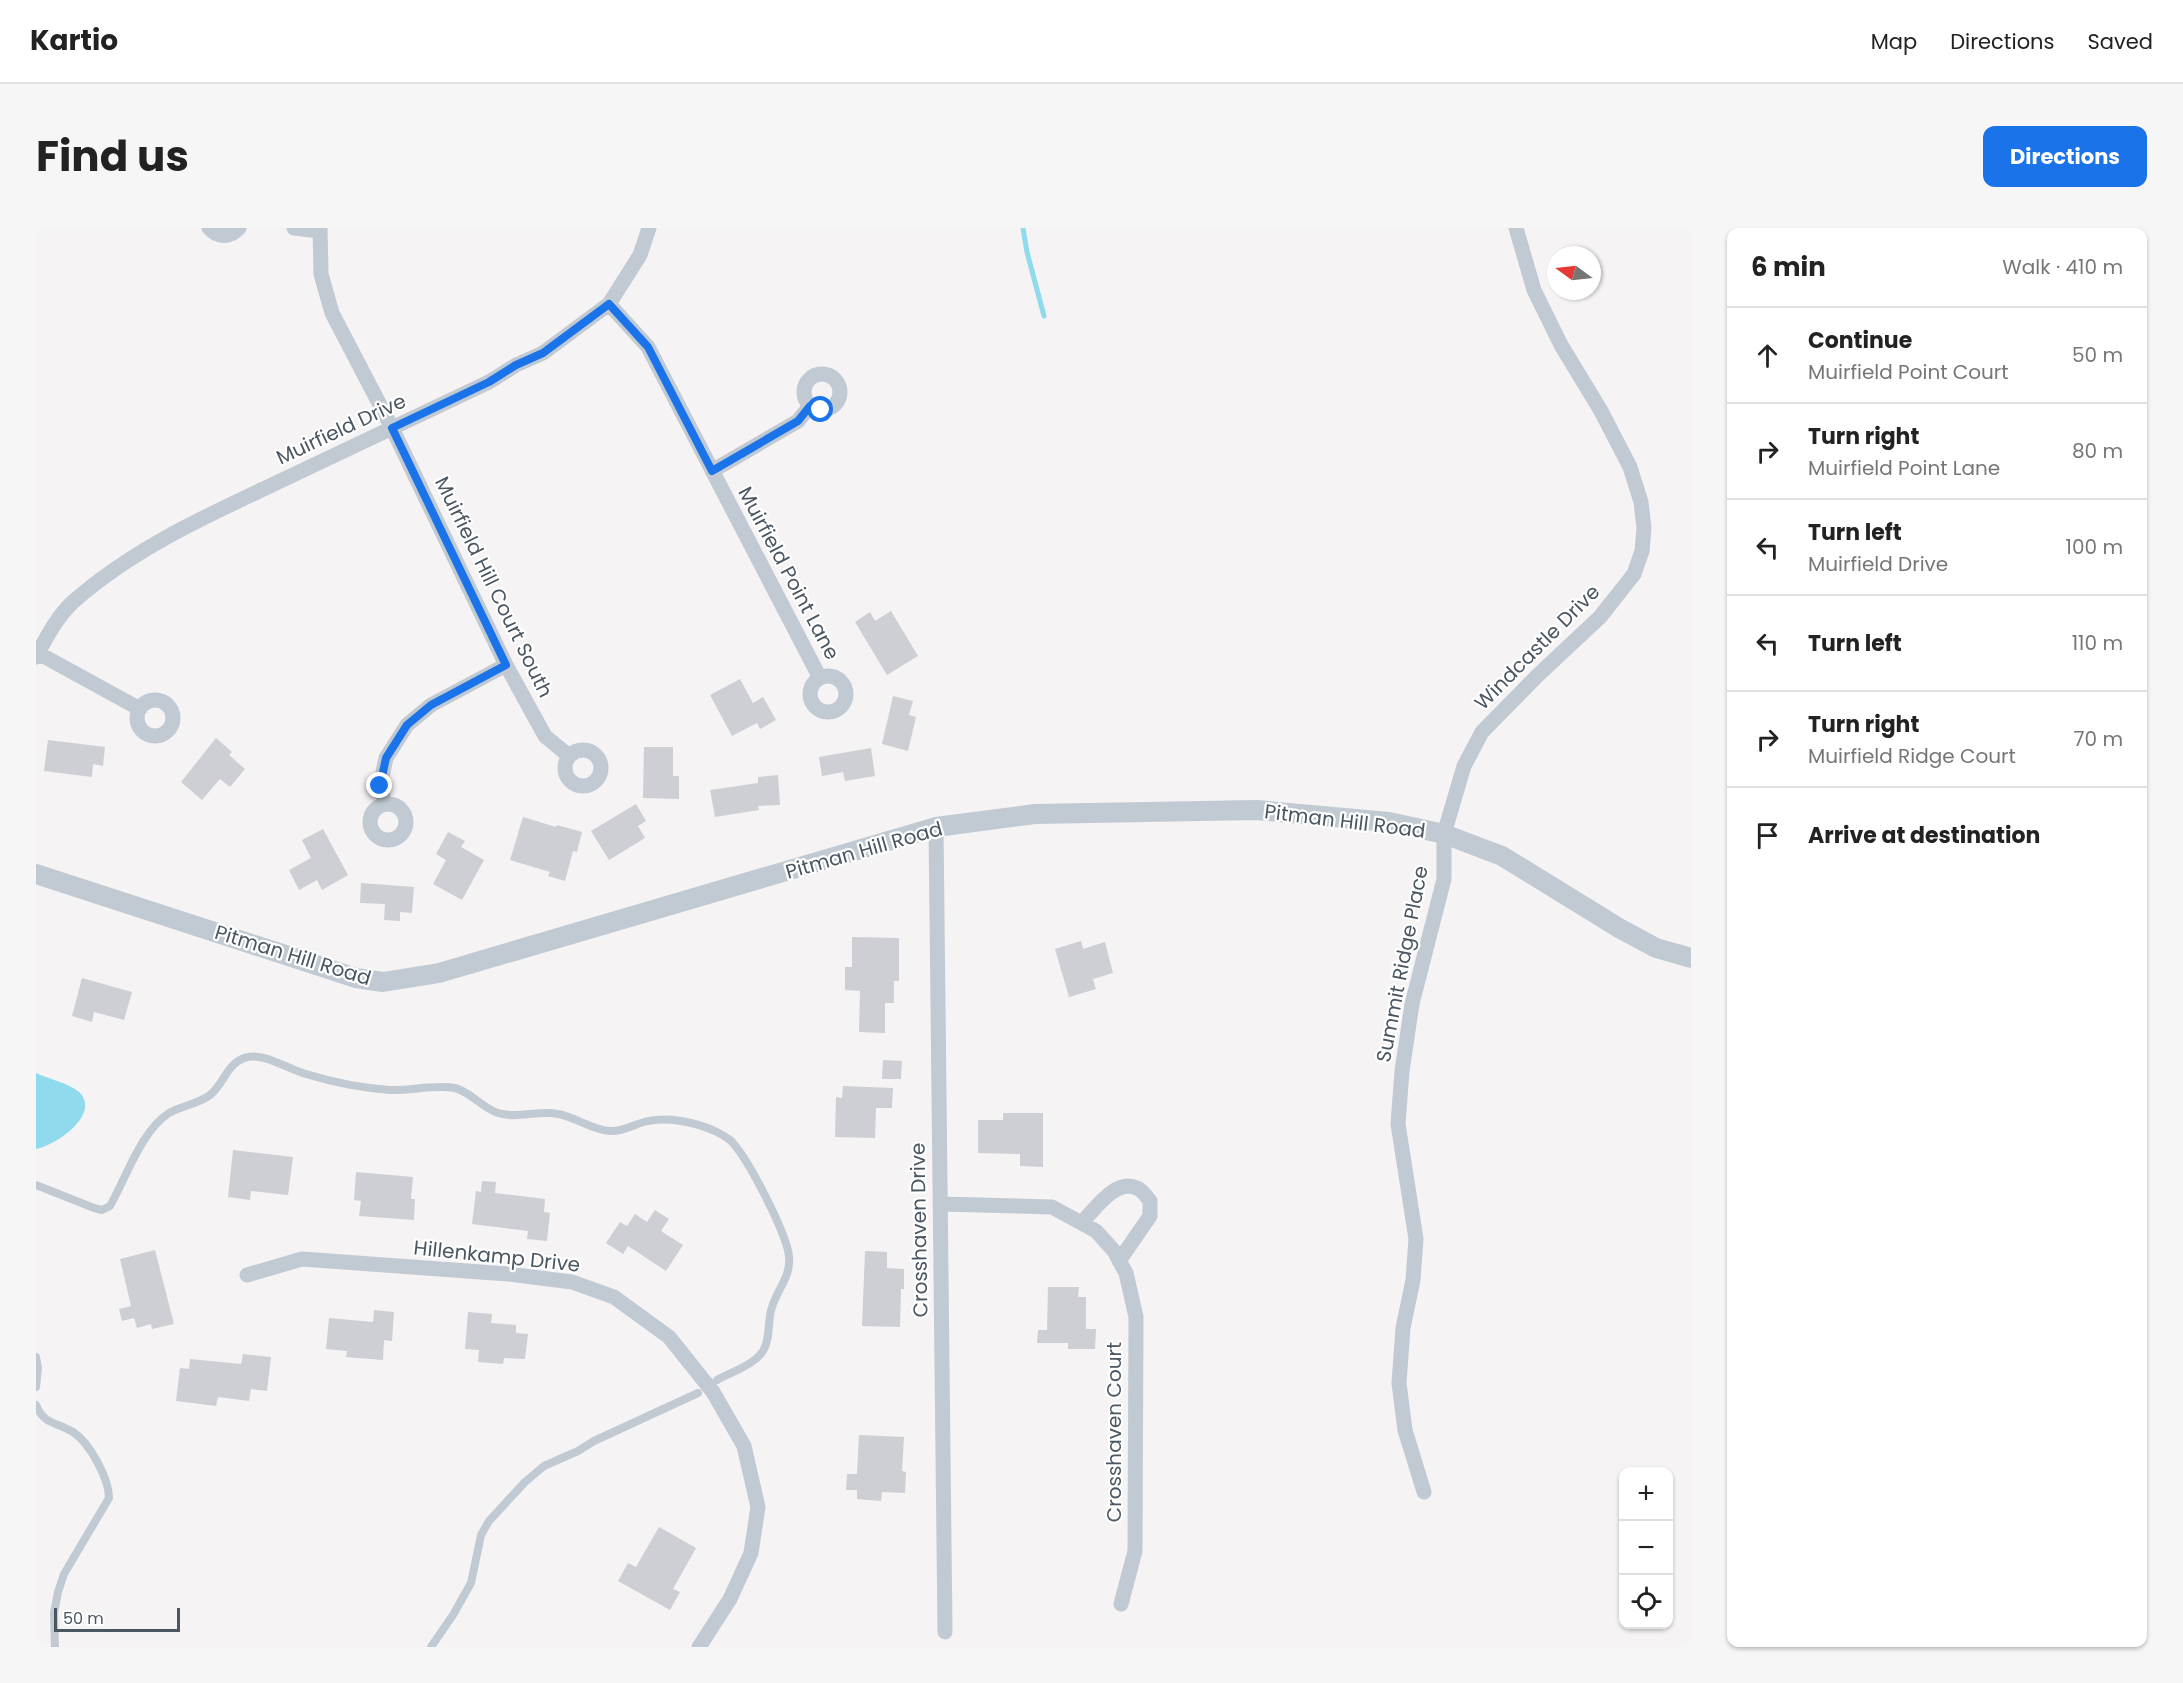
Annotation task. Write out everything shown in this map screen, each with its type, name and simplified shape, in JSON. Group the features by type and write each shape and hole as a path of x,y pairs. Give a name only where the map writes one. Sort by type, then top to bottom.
{"street":[{"path":"209,228 223,236 235,233 239,228"},
{"path":"294,228 320,230"},
{"name":"Muirfield Drive","path":"37,654 61,616 74,601 110,572 149,546 210,514 489,382 516,365 543,353 609,304 640,255 649,228"},
{"name":"Windcastle Drive","path":"1444,834 1464,766 1482,732 1600,617 1634,574 1642,551 1644,528 1642,511 1630,467 1561,345 1534,290 1516,228"},
{"name":"Muirfield Hill Court South","path":"320,230 321,274 332,313 392,428 506,665 545,736 569,756"},
{"name":"Muirfield Point Lane","path":"609,304 648,347 820,678"},
{"path":"712,471 798,421 810,406"},
{"path":"37,654 140,709"},
{"path":"385,804 380,786 386,758 407,725 431,705 506,665"},
{"name":"Pitman Hill Road","path":"36,874 356,978 383,982 439,973 936,827 1035,814 1257,810 1389,822 1444,834 1502,856 1619,928 1656,948 1691,958"},
{"name":"Crosshaven Drive","path":"936,827 945,1632"},
{"name":"Summit Ridge Place","path":"1424,1492 1405,1430 1399,1383 1403,1328 1413,1280 1416,1239 1398,1124 1402,1071 1412,1004 1444,879 1444,834"},
{"path":"1081,1223 1109,1193 1123,1186 1138,1188 1150,1201 1150,1216 1119,1261"},
{"name":"Crosshaven Court","path":"940,1204 1052,1207 1096,1231 1114,1251 1126,1273 1136,1317 1135,1551 1121,1604"},
{"name":"Hillenkamp Drive","path":"247,1275 303,1258 507,1274 572,1282 614,1297 669,1337 712,1392 744,1446 758,1507 751,1553 730,1599 699,1647"}],"lane":[{"path":"36,1185 94,1208 102,1210 110,1206 152,1129 167,1114 210,1095 234,1064 245,1058 256,1057 322,1079 388,1089 445,1087 457,1089 499,1113 510,1115 556,1113 609,1131 619,1131 656,1119 707,1128 730,1141 741,1154 767,1203 789,1254 789,1271 771,1308 767,1340 763,1351 754,1361 717,1380"},
{"path":"36,1357 38,1368 36,1387"},
{"path":"431,1647 471,1583 481,1535 489,1521 525,1482 544,1466 698,1393"},
{"path":"36,1405 42,1417 76,1434 90,1452 109,1487 109,1498 64,1574 54,1613 55,1647"}],"water":[{"path":"36,1073 79,1092 85,1101 85,1110 73,1128 54,1142 36,1149"}],"building":[{"path":"891,611 918,656 887,675 855,622 870,612 875,621"},
{"path":"740,679 753,703 763,697 776,720 760,729 757,723 732,736 710,695"},
{"path":"893,696 913,701 909,715 916,717 908,751 882,744"},
{"path":"216,738 232,752 229,755 245,769 230,787 220,779 202,800 181,782"},
{"path":"48,740 105,747 103,766 93,764 92,777 44,771"},
{"path":"644,747 673,747 673,776 679,776 679,799 643,798"},
{"path":"871,748 875,776 845,781 843,772 822,776 819,757"},
{"path":"778,775 780,805 758,806 759,810 715,817 710,790 758,783 758,777"},
{"path":"636,804 646,821 638,826 645,838 609,860 591,831"},
{"path":"523,817 582,832 577,852 573,851 565,881 548,876 550,872 510,860"},
{"path":"323,829 348,875 322,890 317,880 299,890 289,870 311,858 302,840"},
{"path":"448,832 465,841 461,847 484,860 462,900 433,884 446,860 436,854"},
{"path":"361,883 414,887 412,913 400,912 400,921 384,920 385,904 360,903"},
{"path":"852,937 899,938 899,981 894,981 894,1003 885,1003 885,1033 859,1032 860,991 845,990 845,967 852,967"},
{"path":"1081,941 1083,949 1105,942 1113,973 1093,979 1096,989 1069,997 1055,949"},
{"path":"82,978 132,992 124,1020 94,1012 92,1022 72,1016"},
{"path":"883,1060 902,1061 901,1079 882,1079"},
{"path":"843,1086 893,1088 892,1108 876,1108 875,1138 835,1137 836,1097 842,1098"},
{"path":"1003,1113 1043,1113 1043,1167 1020,1166 1020,1154 978,1153 978,1120 1003,1120"},
{"path":"233,1150 293,1157 288,1195 251,1191 250,1200 228,1197"},
{"path":"356,1172 413,1177 411,1199 415,1199 414,1220 359,1216 361,1201 354,1200"},
{"path":"482,1181 496,1182 495,1193 545,1199 544,1212 550,1213 547,1241 527,1239 528,1231 472,1224 476,1191 481,1192"},
{"path":"655,1210 669,1219 661,1231 683,1245 666,1271 628,1246 623,1254 606,1243 620,1222 627,1226 635,1214 647,1222"},
{"path":"155,1250 174,1324 152,1329 151,1324 137,1328 134,1318 122,1321 119,1309 131,1306 120,1259"},
{"path":"865,1251 887,1252 887,1268 904,1269 900,1327 862,1326"},
{"path":"1048,1287 1079,1287 1078,1297 1086,1297 1086,1329 1096,1329 1095,1349 1068,1349 1068,1343 1037,1343 1038,1330 1047,1330"},
{"path":"374,1310 394,1312 392,1341 384,1340 383,1360 346,1357 347,1351 326,1349 329,1318 373,1322"},
{"path":"468,1312 492,1314 491,1323 516,1325 516,1333 528,1334 525,1359 504,1358 503,1364 478,1362 479,1350 465,1349"},
{"path":"243,1354 271,1357 267,1391 251,1389 249,1401 218,1397 216,1406 176,1401 180,1368 189,1369 190,1359 241,1364"},
{"path":"859,1435 904,1437 902,1471 906,1472 905,1493 882,1492 881,1501 857,1499 857,1490 846,1490 847,1474 857,1474"},
{"path":"659,1527 696,1548 673,1589 680,1592 670,1610 618,1581 628,1563 636,1567"}],"waterway":[{"path":"1023,228 1044,316"}],"route":[{"path":"380,786 386,758 407,725 431,705 506,665 392,428 489,382 516,365 543,353 609,304 648,347 712,471 798,421 810,406 821,410"}]}
